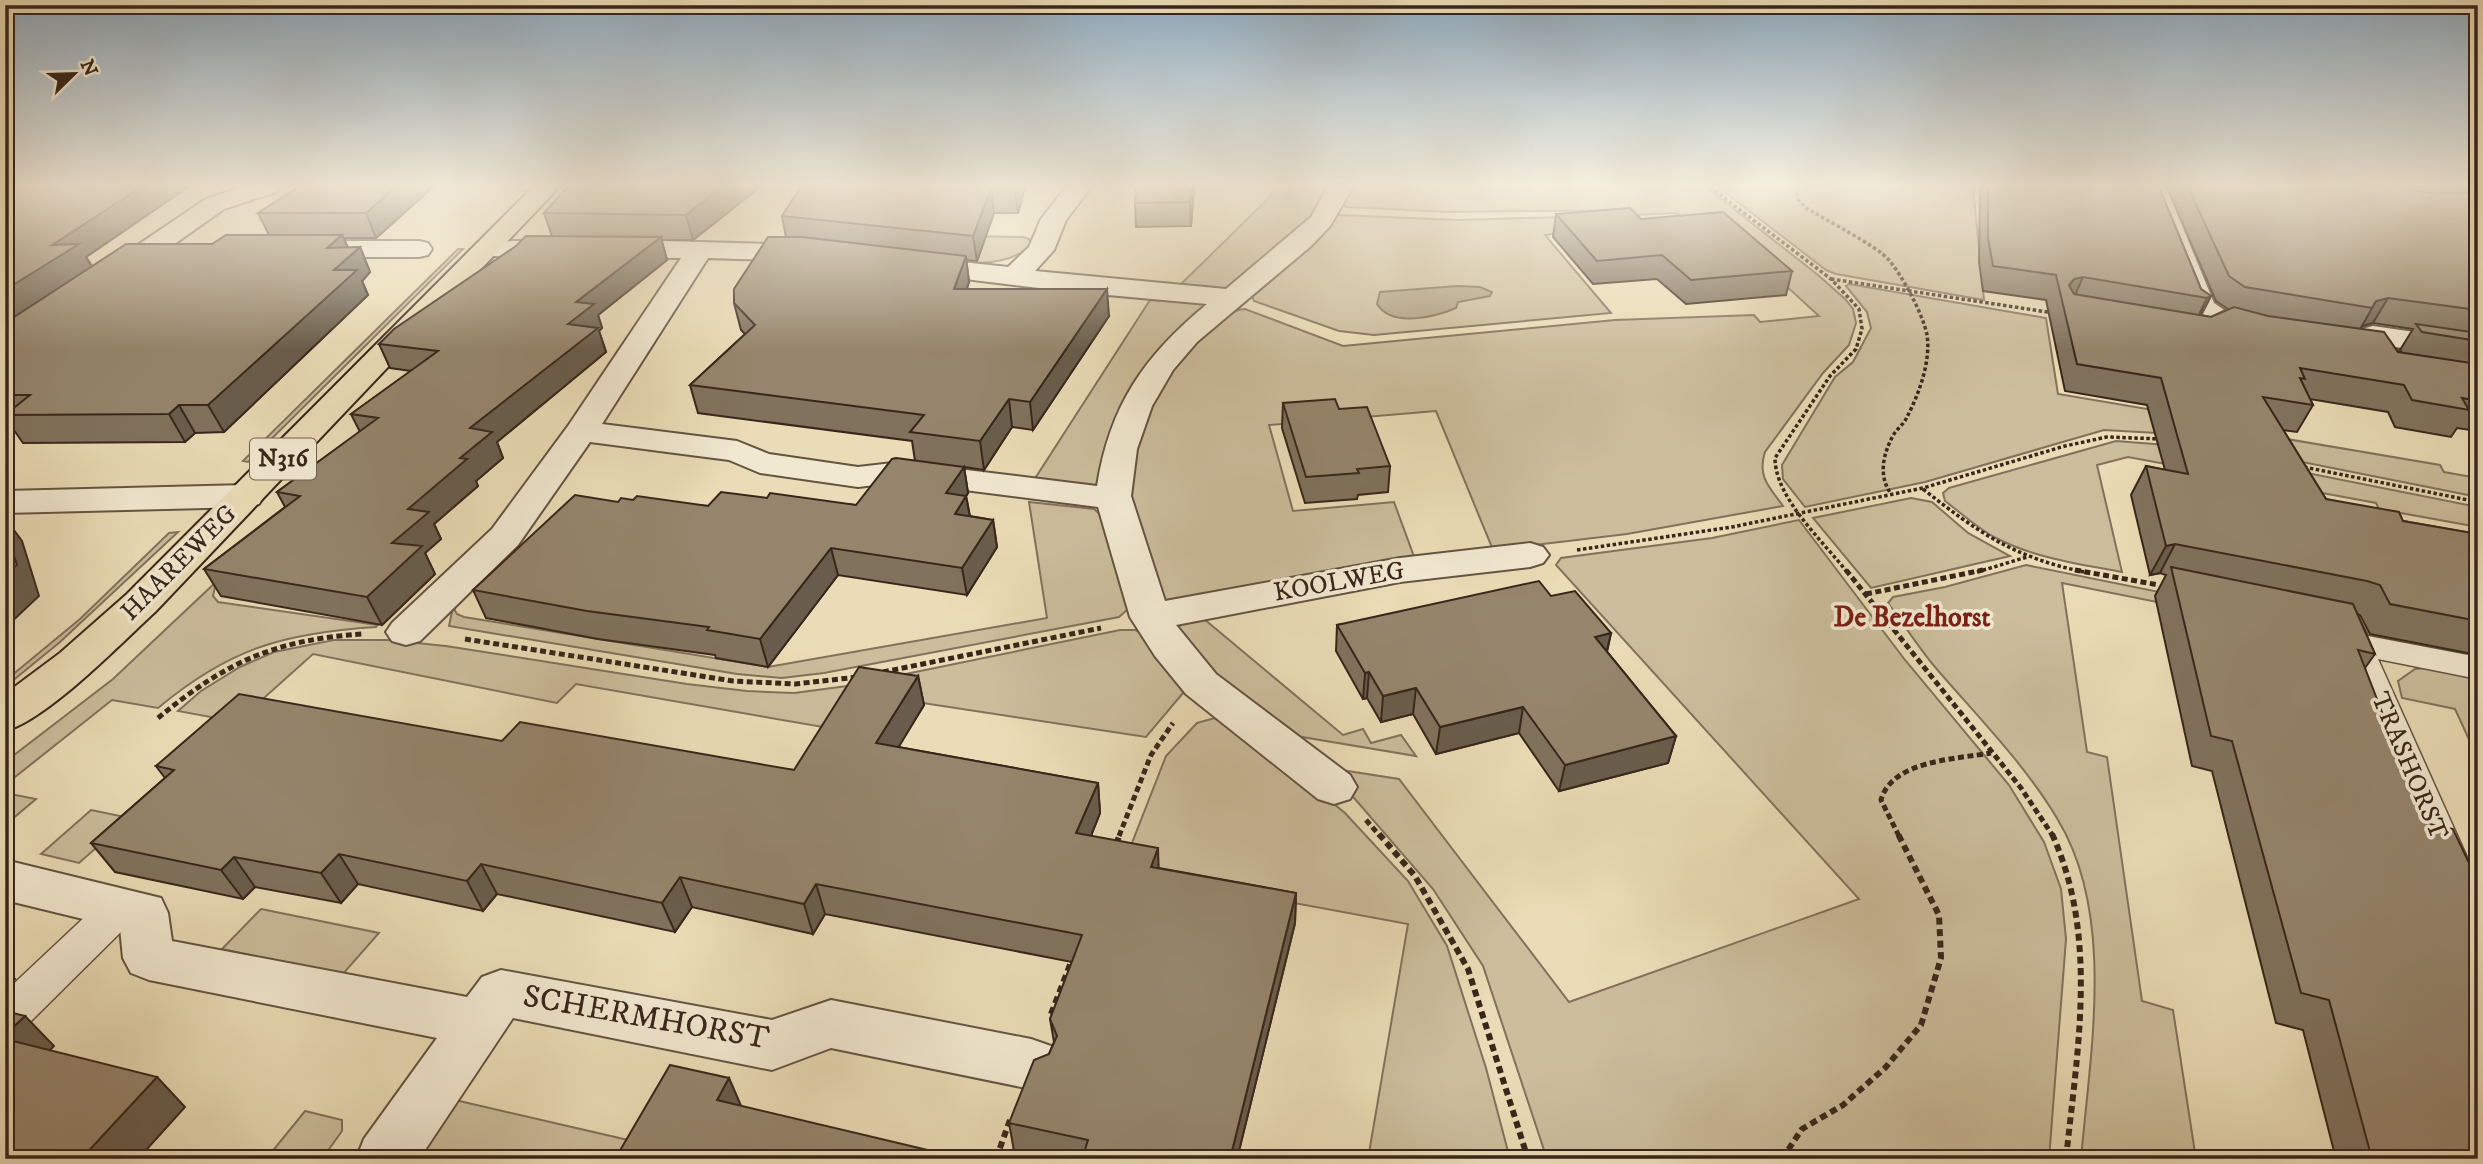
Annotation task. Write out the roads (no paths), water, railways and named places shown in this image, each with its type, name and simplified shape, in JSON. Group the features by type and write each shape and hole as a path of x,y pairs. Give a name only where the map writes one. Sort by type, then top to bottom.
{"main road":[{"name":"HAAREWEG","path":"5,716 75,663 141,603 495,241"}],"street":[{"path":"94,287 161,241"},
{"path":"1014,276 1041,250 1045,241"},
{"path":"1300,241 1186,336 1154,376 1136,406 1120,449 1113,496 1150,617 1169,646 1201,684 1334,787"},
{"path":"2175,241 2210,327 2293,336"},
{"path":"488,248 699,250 835,255"},
{"path":"150,249 190,249"},
{"path":"284,249 418,249"},
{"path":"406,632 505,537 580,431 699,250"},
{"path":"887,261 1232,298"},
{"path":"2478,350 2373,335 2393,369 2478,382"},
{"path":"2343,344 2381,349"},
{"path":"580,431 737,451 760,463 858,477 901,472 1088,497 1113,496"},
{"path":"5,502 246,496"},
{"name":"KOOLWEG","path":"1150,617 1400,570 1530,555"},
{"path":"5,880 143,914 149,958 479,1023"},
{"name":"SCHERMHORST","path":"385,1159 500,993 772,1045 831,1024 1031,1064"}],"lane":[{"name":"TRASHORST","path":"2320,617 2347,623 2478,926"},
{"name":"TRASHORST","path":"2357,644 2478,668"},
{"path":"5,1019 120,908"}],"district":[{"name":"De Bezelhorst","path":"1912,617"}]}
